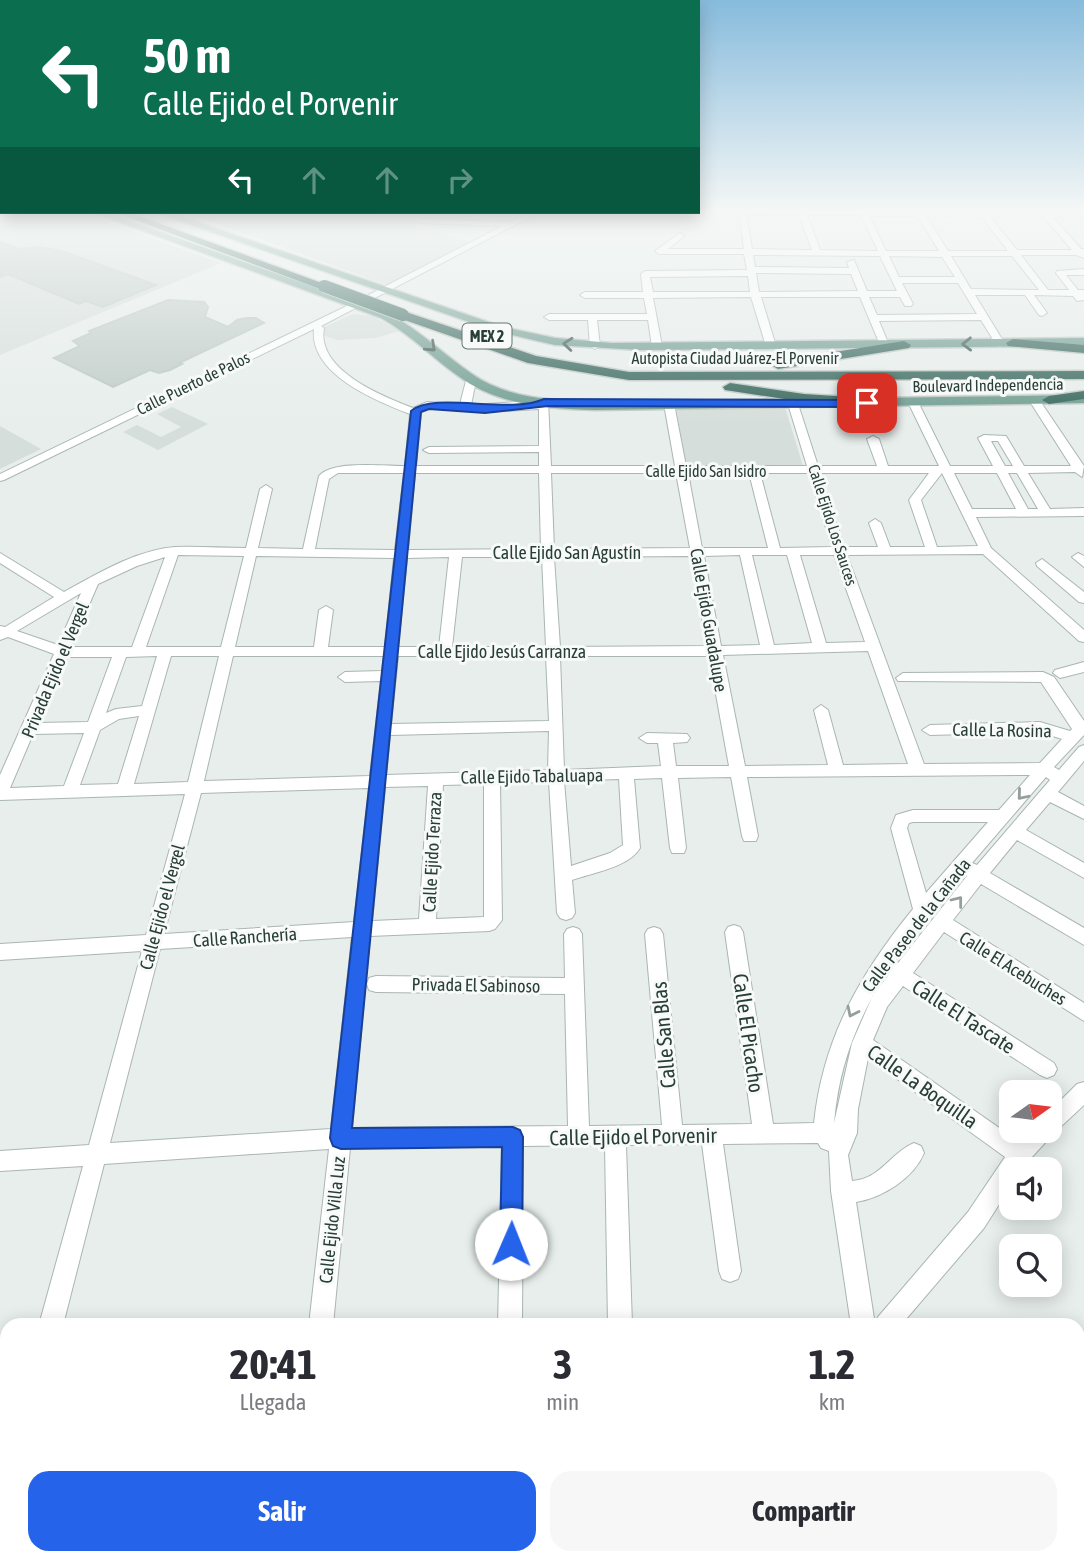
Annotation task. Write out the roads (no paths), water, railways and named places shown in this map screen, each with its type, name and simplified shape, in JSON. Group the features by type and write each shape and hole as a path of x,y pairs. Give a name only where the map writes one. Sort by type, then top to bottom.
{"highway":[{"name":"Autopista Ciudad Juárez-El Porvenir","path":"310,281 496,348 545,363 601,373 673,377 1084,374"},
{"name":"MEX 2","path":"333,281 498,340 559,358 635,368 1084,366"},
{"path":"1006,343 1084,349"},
{"path":"737,369 803,362 852,351 904,345"},
{"path":"673,377 789,396 884,403"},
{"path":"1041,400 1084,397"}],"main road":[{"name":"Boulevard Independencia","path":"287,281 382,315 413,331 457,372 471,381 507,395 544,404 1041,400"},
{"path":"357,281 363,286 360,293 334,298 338,307 335,315 382,315 381,306 391,300 419,301"},
{"name":"MEX 2","path":"361,281 516,335 554,343 595,346 771,346 1084,342"}],"street":[{"name":"Calle Puerto de Palos","path":"0,478 404,281"},
{"path":"646,281 657,346"},
{"path":"753,281 771,346"},
{"path":"859,281 884,345"},
{"path":"897,281 908,304"},
{"path":"962,281 984,317 1006,343"},
{"path":"1037,281 1045,292"},
{"path":"968,292 1080,293 1084,304"},
{"path":"1027,292 1042,313"},
{"path":"584,295 903,294"},
{"path":"549,317 653,317"},
{"path":"592,317 595,346"},
{"path":"874,318 984,317"},
{"path":"313,326 319,328 317,340 320,349 349,382 376,397 418,410 465,407 491,409 544,404 544,470 558,726 556,775 566,913"},
{"path":"465,407 471,381"},
{"path":"1041,400 1082,471"},
{"path":"914,402 941,470 986,550 1084,639"},
{"name":"Calle Ejido Guadalupe","path":"669,404 750,836"},
{"name":"Calle Ejido Los Sauces","path":"793,404 839,550 919,770"},
{"name":"Calle Ejido Villa Luz","path":"322,1318 376,780 384,730 418,410"},
{"path":"1024,512 984,439 1002,438 1046,512"},
{"path":"873,439 884,470"},
{"path":"429,450 545,449"},
{"name":"Calle Ejido San Isidro","path":"308,554 323,478 328,472 338,470 1082,471"},
{"path":"932,549 918,513 916,495 941,470"},
{"path":"754,471 775,551"},
{"name":"Calle Ejido el Vergel","path":"53,1318 195,785 266,489"},
{"path":"967,513 1084,512"},
{"path":"875,523 885,549"},
{"name":"Calle Ejido San Agustín","path":"2,633 64,598 149,556 173,551 403,554 986,550"},
{"path":"138,652 173,551"},
{"path":"745,551 768,650"},
{"path":"792,551 821,649"},
{"path":"445,651 456,553"},
{"path":"0,557 64,598"},
{"path":"1042,563 1084,599"},
{"name":"Privada Ejido el Vergel","path":"0,794 92,584"},
{"path":"320,651 326,610"},
{"name":"Calle Ejido Jesús Carranza","path":"2,633 64,652 714,651 875,646"},
{"path":"124,789 166,651"},
{"path":"70,791 121,652"},
{"path":"1060,673 1084,667"},
{"path":"345,677 390,676"},
{"path":"903,678 1043,677 1049,680 1080,736"},
{"path":"30,729 93,727 116,714 148,710"},
{"path":"821,710 837,771"},
{"path":"384,730 558,726"},
{"name":"Calle La Rosina","path":"930,730 1040,727 1080,736"},
{"name":"Calle Paseo de la Cañada","path":"862,1318 838,1155 823,1133 825,1096 844,1027 881,962 961,864 1044,769 1080,736"},
{"name":"Calle Paseo de la Cañada","path":"838,1155 847,1133 849,1099 862,1043 880,1001 978,875 1062,779 1080,736"},
{"path":"647,738 674,738 668,772 678,848"},
{"name":"Calle Ejido Tabaluapa","path":"0,794 195,785 737,771 1044,769 1062,779"},
{"path":"563,876 616,858 633,845 626,773"},
{"name":"Calle Ranchería","path":"0,952 491,923 492,776"},
{"name":"Calle Ejido Terraza","path":"427,927 436,778"},
{"path":"1049,794 1084,813"},
{"path":"923,912 899,828 902,819 913,816 1004,816"},
{"path":"1017,832 1084,871"},
{"path":"961,864 1084,937"},
{"name":"Calle El Acebuches","path":"942,922 1084,1013"},
{"name":"Calle El Picacho","path":"734,932 764,1135"},
{"path":"573,934 579,1136"},
{"name":"Calle San Blas","path":"654,934 673,1135"},
{"name":"Calle El Tascate","path":"881,962 1047,1069"},
{"name":"Privada El Sabinoso","path":"376,984 576,986"},
{"name":"Calle La Boquilla","path":"862,1043 1019,1154"},
{"path":"1062,1113 1084,1091"},
{"name":"Calle Ejido el Porvenir","path":"0,1161 341,1138 847,1133"},
{"path":"711,1135 730,1271"},
{"path":"615,1136 620,1318"},
{"path":"510,1318 513,1137"},
{"path":"892,1318 976,1220 1019,1154 1030,1143"},
{"path":"842,1191 859,1193 873,1189 914,1153"}]}
